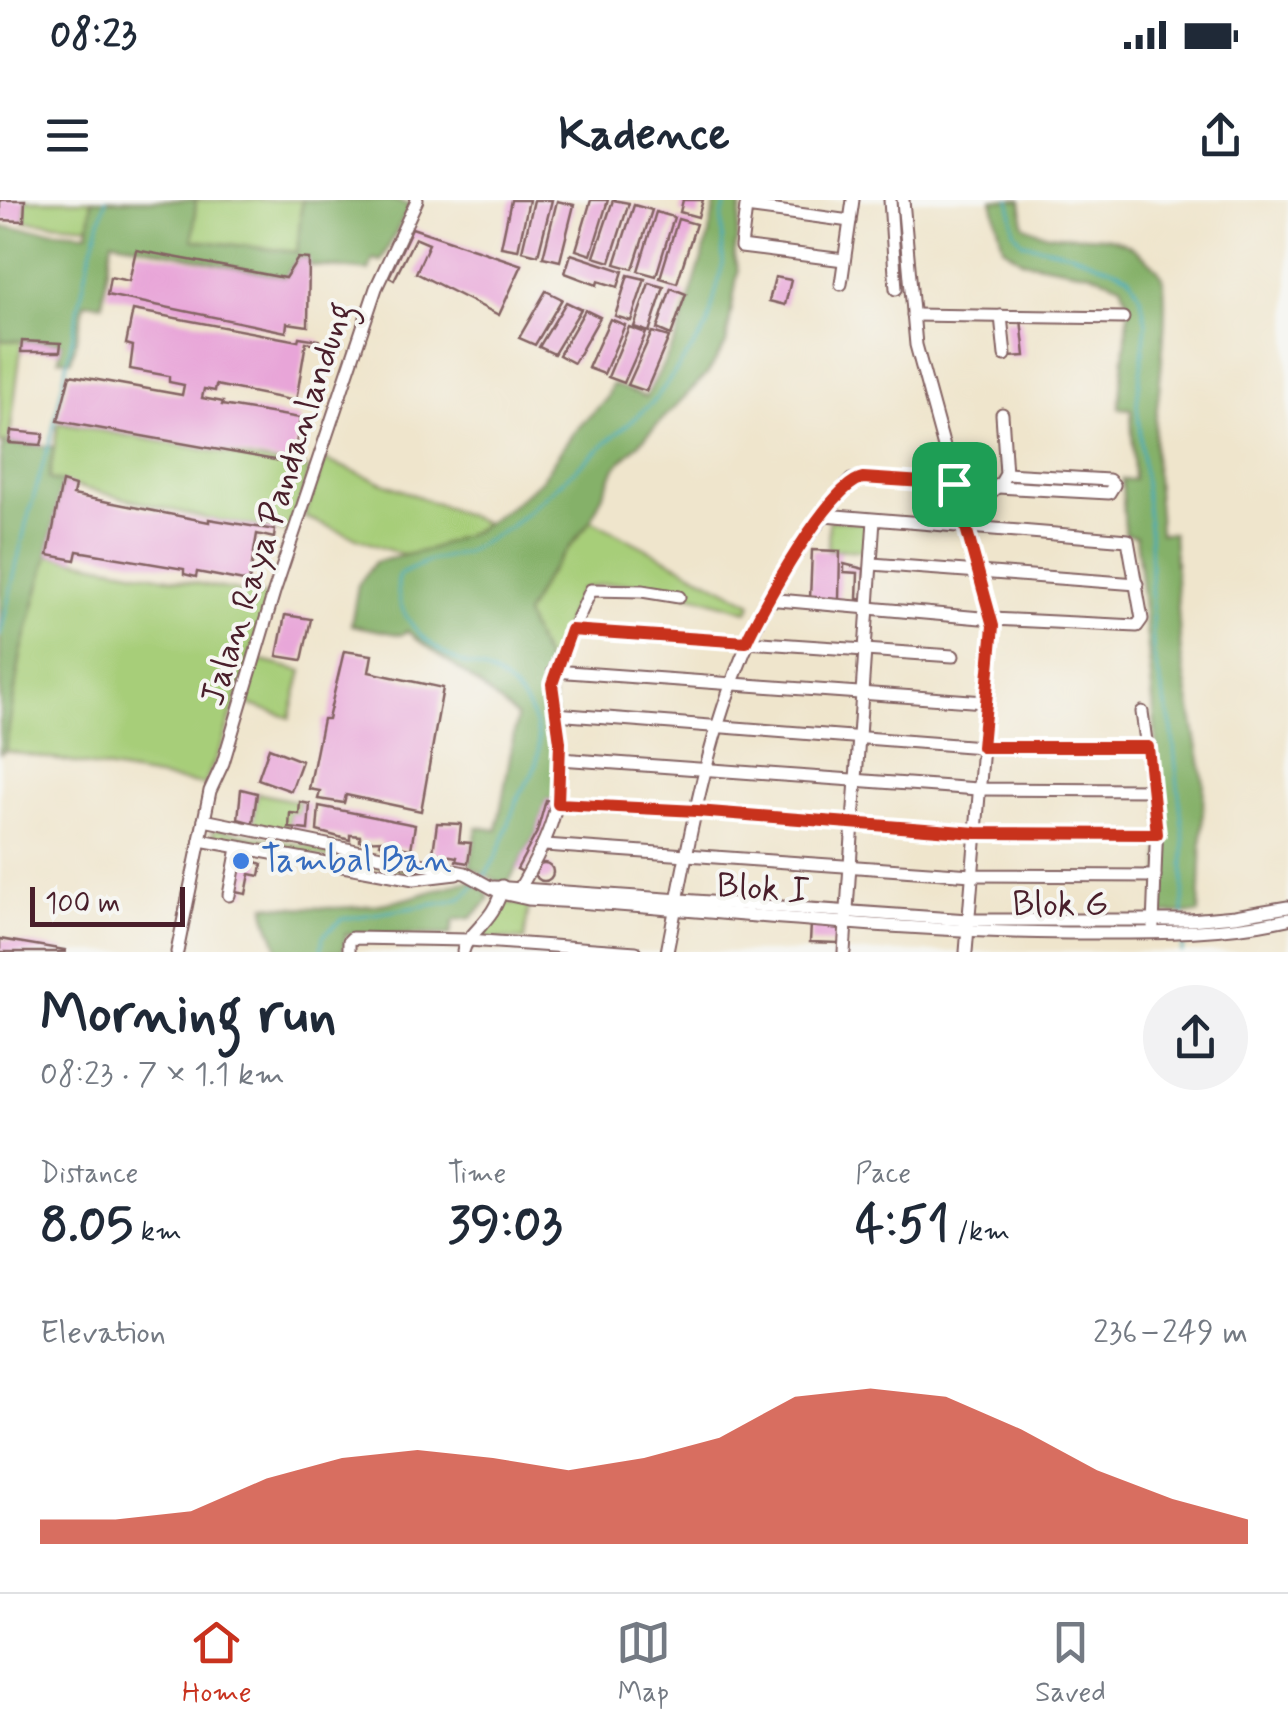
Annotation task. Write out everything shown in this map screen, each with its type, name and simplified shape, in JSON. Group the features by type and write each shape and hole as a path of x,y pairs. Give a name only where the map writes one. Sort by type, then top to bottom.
{"street":[{"name":"Jalan Raya Pandanlandung","path":"178,952 210,791 223,764 274,592 356,345 380,278 418,200"},
{"path":"841,284 853,200"},
{"path":"890,200 896,289"},
{"path":"903,200 923,378 992,618 966,952"},
{"path":"844,260 741,247 746,207 850,222"},
{"path":"914,315 1123,318"},
{"path":"1000,316 1004,356"},
{"path":"958,501 984,498 1006,474 1002,414"},
{"path":"998,487 1109,492 1114,486 1109,480 1006,474"},
{"path":"666,952 706,768 729,684 746,642 791,558 847,483 857,478 954,484"},
{"path":"768,599 1136,626 1142,619 1128,540 824,514"},
{"path":"844,952 874,520"},
{"path":"872,564 1137,584"},
{"path":"520,888 545,846 558,804 560,759 554,671 588,594 596,588 679,597"},
{"path":"571,630 952,656"},
{"path":"554,671 985,702"},
{"path":"1142,712 1157,834 1153,926"},
{"path":"555,714 982,747 1148,747"},
{"path":"560,759 978,789 1154,790"},
{"path":"558,804 976,833 1157,834"},
{"path":"202,830 238,848 414,879 471,875"},
{"path":"202,830 471,875 528,899 677,904"},
{"path":"545,846 972,875 1156,876"},
{"path":"229,896 238,848"},
{"path":"497,888 968,926 1168,927 1288,919"},
{"path":"466,946 492,914 497,888"},
{"path":"1190,926 1288,907"},
{"path":"351,945 636,952"}],"green space":[{"path":"25,200 92,200 89,226 24,221"},
{"path":"92,200 196,200 193,240 297,252 302,200 392,200 410,205 381,261 373,259 369,271 308,265 308,259 298,258 285,278 112,240 102,304 85,302 71,360 59,359 61,343 0,340 0,227 88,233"},
{"path":"196,200 302,200 298,252 192,240"},
{"path":"716,200 742,200 734,257 738,270 726,344 708,373 615,468 591,520 545,578 525,615 551,682 556,733 555,800 546,800 537,832 508,883 499,882 470,867 477,827 497,830 517,717 407,631 401,635 351,625 358,585 375,562 427,550 475,531 511,506 541,480 573,433 607,398 612,384 646,397 677,338"},
{"path":"992,200 1021,200 1024,225 1036,231 1104,237 1129,245 1152,263 1162,277 1164,323 1155,458 1160,533 1173,533 1181,655 1204,783 1199,913 1160,914 1160,818 1151,678 1136,536 1125,534 1122,479 1134,480 1131,409 1119,408 1129,306 1121,285 1091,273 1023,261 1003,247"},
{"path":"0,340 22,341 9,443 0,443"},
{"path":"58,423 309,469 290,532 209,519 49,480"},
{"path":"3,443 54,447 49,479 62,482 48,555 21,653 5,751 0,754 0,459"},
{"path":"325,460 486,523 426,552 407,555 304,517"},
{"path":"591,520 752,603 748,611 643,585 621,583 580,590 547,664 525,615 545,578"},
{"path":"829,520 869,523 867,551 828,549"},
{"path":"48,555 269,597 223,742 204,785 5,751 21,653"},
{"path":"258,660 302,671 290,718 245,703"},
{"path":"257,793 300,802 299,814 290,813 289,831 253,824"},
{"path":"218,829 420,868 420,872 215,837 212,832"},
{"path":"471,881 487,892 489,900 471,918 454,920 450,935 346,934 343,952 278,952 265,911 265,905 373,905"},
{"path":"505,902 529,905 524,940 483,938"}],"building":[{"path":"0,200 25,200 24,221 0,220"},
{"path":"511,200 529,200 518,250 501,247"},
{"path":"534,200 552,200 538,255 522,251"},
{"path":"591,200 608,200 591,255 576,250"},
{"path":"613,200 629,203 610,262 594,257"},
{"path":"683,200 703,200 698,217 680,212"},
{"path":"557,201 574,205 560,261 543,257"},
{"path":"634,205 652,210 633,269 615,264"},
{"path":"656,212 674,217 656,276 638,271"},
{"path":"678,219 696,224 677,283 660,278"},
{"path":"412,228 522,265 499,315 416,273 429,244 415,238 394,280 389,277"},
{"path":"136,250 285,278 298,258 309,259 308,326 287,323 286,332 107,295 110,277 129,281"},
{"path":"571,254 623,271 618,287 598,281 597,285 565,273"},
{"path":"628,275 645,279 631,321 615,316"},
{"path":"775,277 791,280 785,305 769,301"},
{"path":"649,283 664,287 649,332 634,327"},
{"path":"671,288 686,294 671,335 657,329"},
{"path":"546,291 562,299 535,345 519,338"},
{"path":"566,302 581,309 554,354 539,347"},
{"path":"133,310 298,341 299,337 319,340 320,345 306,342 296,401 216,385 215,391 204,389 202,398 300,418 294,458 299,458 297,464 58,421 70,375 182,395 184,385 169,382 169,376 130,369 133,346 126,344"},
{"path":"585,310 600,317 574,363 559,355"},
{"path":"610,319 625,325 604,374 588,368"},
{"path":"1021,319 1025,356 1008,357 1004,320"},
{"path":"629,327 646,333 624,383 608,377"},
{"path":"652,332 669,337 646,391 628,385"},
{"path":"22,341 61,343 60,352 21,352"},
{"path":"11,431 44,434 41,445 9,443"},
{"path":"62,482 75,486 73,495 209,522 275,530 274,538 257,534 249,582 197,572 196,577 184,574 184,569 77,551 75,560 48,555"},
{"path":"812,550 840,551 839,600 810,599"},
{"path":"844,564 864,569 863,599 857,599 858,573 844,572"},
{"path":"285,615 311,619 302,660 277,656"},
{"path":"344,651 372,655 369,672 443,688 421,811 346,795 344,803 318,799 320,791 309,789 323,719 328,719"},
{"path":"269,748 302,761 291,791 258,779"},
{"path":"241,789 257,793 253,823 238,819"},
{"path":"546,800 555,800 551,821 525,873 517,869 537,832"},
{"path":"300,802 310,804 308,830 289,828 290,813 299,814"},
{"path":"319,806 415,825 411,849 380,844 381,840 360,841 360,836 350,835 350,840 317,831"},
{"path":"437,823 461,824 459,842 471,843 468,863 433,853"},
{"path":"241,856 262,864 260,876 250,874 246,894 235,892"},
{"path":"544,863 551,865 551,879 544,881 537,879 535,872 537,865"},
{"path":"811,924 840,927 839,943 810,942"},
{"path":"0,939 65,950 65,952 0,952"}],"waterway":[{"path":"0,636 106,200"},
{"path":"482,879 535,768 535,722 509,685 447,655 424,638 400,603 399,575 428,561 466,552 510,527 654,401 707,328 723,263 722,217 727,200"},
{"path":"1010,200 1014,231 1023,243 1071,253 1128,275 1141,298 1146,323 1137,404 1150,538 1153,653 1172,730 1184,841 1183,916"},
{"path":"321,952 323,936 342,919 449,902 462,898 476,884"},
{"path":"1182,952 1183,939"}],"place":[{"name":"Tambal Ban","path":"241,861"}],"route":[{"path":"863,478 954,484 993,626 982,747 1148,747 1157,834 976,833 558,804 560,742 552,684 571,630 746,642 791,558 847,483 863,478"}]}
